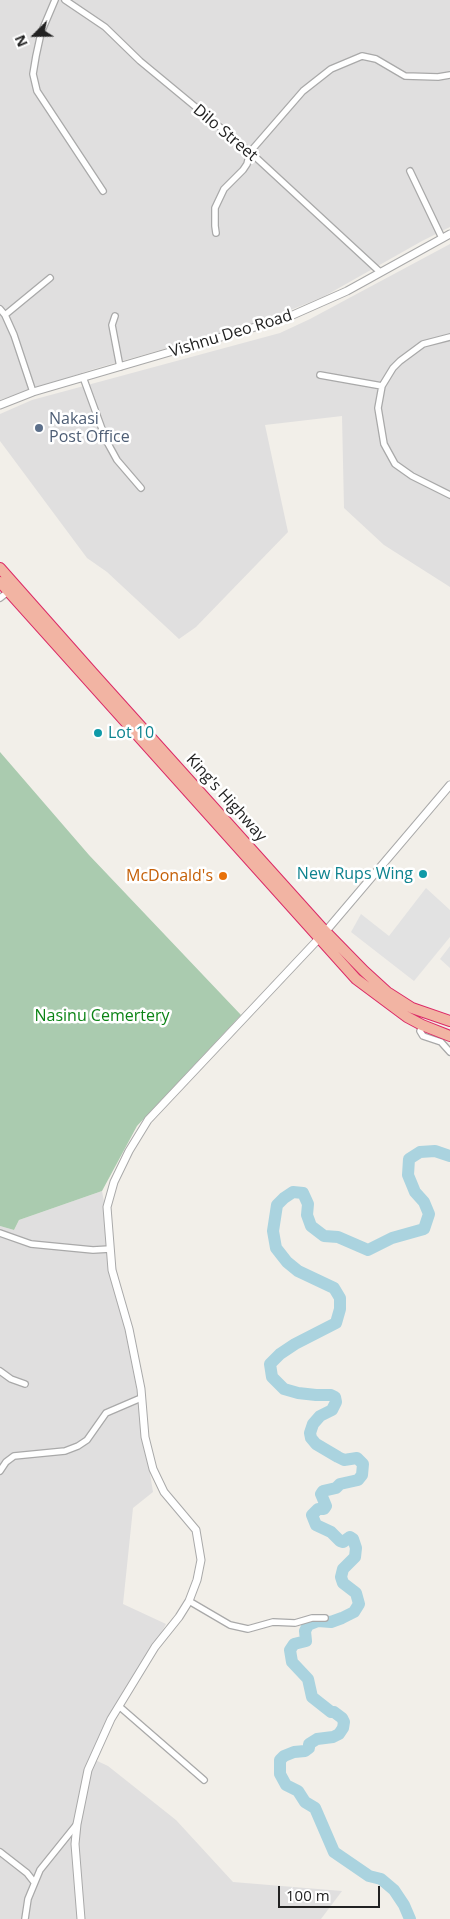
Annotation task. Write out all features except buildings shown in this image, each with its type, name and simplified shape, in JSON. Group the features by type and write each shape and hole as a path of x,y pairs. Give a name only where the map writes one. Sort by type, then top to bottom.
{"highway":[{"name":"King's Highway","path":"0,568 323,935 356,979 381,999 422,1025 450,1036"},
{"name":"King's Highway","path":"0,582 323,935 387,992 412,1008 450,1021"}],"street":[{"path":"55,0 40,33 33,74 37,91 103,191"},
{"name":"Dilo Street","path":"65,0 106,26 140,61 250,152 380,272"},
{"path":"216,233 214,226 215,208 218,198 224,189 247,164 250,152 303,91 331,69 362,56 370,57 404,76 438,77 450,75"},
{"path":"410,171 442,238"},
{"name":"Vishnu Deo Road","path":"0,405 33,392 83,377 270,324 333,298 450,234"},
{"path":"5,315 50,278"},
{"path":"0,309 5,315 20,351 33,392"},
{"path":"115,316 112,325 120,367"},
{"path":"450,337 433,340 412,350 393,368 382,386 378,408 384,444 396,464 405,472 450,495"},
{"path":"320,375 382,386"},
{"path":"83,377 106,440 117,460 141,488"},
{"path":"0,598 9,591"},
{"path":"81,1919 75,1844 88,1770 107,1728 155,1647 189,1601 197,1580 201,1560 196,1530 164,1492 153,1469 145,1438 141,1398 129,1329 112,1270 107,1207 114,1182 148,1120 323,935 450,785"},
{"path":"422,1025 420,1031 423,1036 441,1042 450,1052"},
{"path":"0,1233 30,1244 93,1250 110,1249"},
{"path":"0,1371 11,1379 25,1384"},
{"path":"0,1471 6,1462 14,1456 65,1451 78,1446 87,1440 106,1413 141,1398"},
{"path":"189,1601 230,1625 248,1629 273,1622 295,1622 312,1618 325,1618"},
{"path":"120,1706 204,1780"},
{"path":"25,1919 28,1899 34,1882 48,1859 77,1824"},
{"path":"0,1852 27,1873 34,1882"}],"shaded area":[{"path":"0,0 450,0 450,227 323,297 272,318 94,369 0,400"},
{"path":"450,244 450,587 384,545 344,508 342,416 265,425 288,532 196,627 179,639 107,572 87,558 0,441 0,414 32,400 280,333 310,319"},
{"path":"426,888 450,910 450,937 414,981 351,932 361,914 389,936"},
{"path":"450,946 450,968 440,959"},
{"path":"102,1191 125,1315 153,1492 133,1508 123,1604 166,1624 93,1759 108,1766 176,1820 233,1882 342,1891 321,1919 0,1919 0,1226 14,1230 19,1220"}],"green space":[{"name":"Nasinu Cemertery","path":"0,752 89,855 241,1015 137,1126 102,1191 19,1220 14,1230 0,1226"}],"waterway":[{"path":"410,1919 404,1905 394,1890 381,1879 369,1876 334,1852 315,1808 305,1802 298,1791 286,1785 280,1774 280,1760 284,1756 294,1752 305,1751 309,1748 309,1744 317,1739 333,1737 339,1734 343,1728 344,1722 342,1718 312,1697 308,1679 292,1662 290,1650 294,1644 306,1641 305,1631 308,1625 318,1621 331,1622 342,1618 354,1612 359,1604 356,1593 343,1583 341,1577 343,1569 355,1557 356,1548 353,1539 350,1537 343,1542 340,1541 331,1532 316,1525 312,1515 318,1509 324,1509 326,1506 321,1494 323,1491 336,1488 340,1484 358,1480 362,1475 363,1464 357,1458 344,1460 316,1444 311,1438 310,1433 313,1424 320,1416 332,1410 336,1402 335,1397 331,1395 298,1393 284,1389 272,1377 270,1364 280,1354 295,1344 336,1323 340,1309 340,1298 334,1288 298,1271 287,1262 276,1248 273,1231 277,1205 293,1192 303,1193 308,1204 307,1215 311,1226 324,1236 338,1237 368,1250 392,1238 424,1229 429,1214 424,1202 415,1192 408,1175 409,1159 420,1152 435,1151 450,1156"}],"place":[{"name":"Nakasi Post Office","path":"39,428"},
{"name":"Lot 10","path":"98,733"},
{"name":"New Rups Wing","path":"423,874"},
{"name":"McDonald's","path":"223,876"}]}
